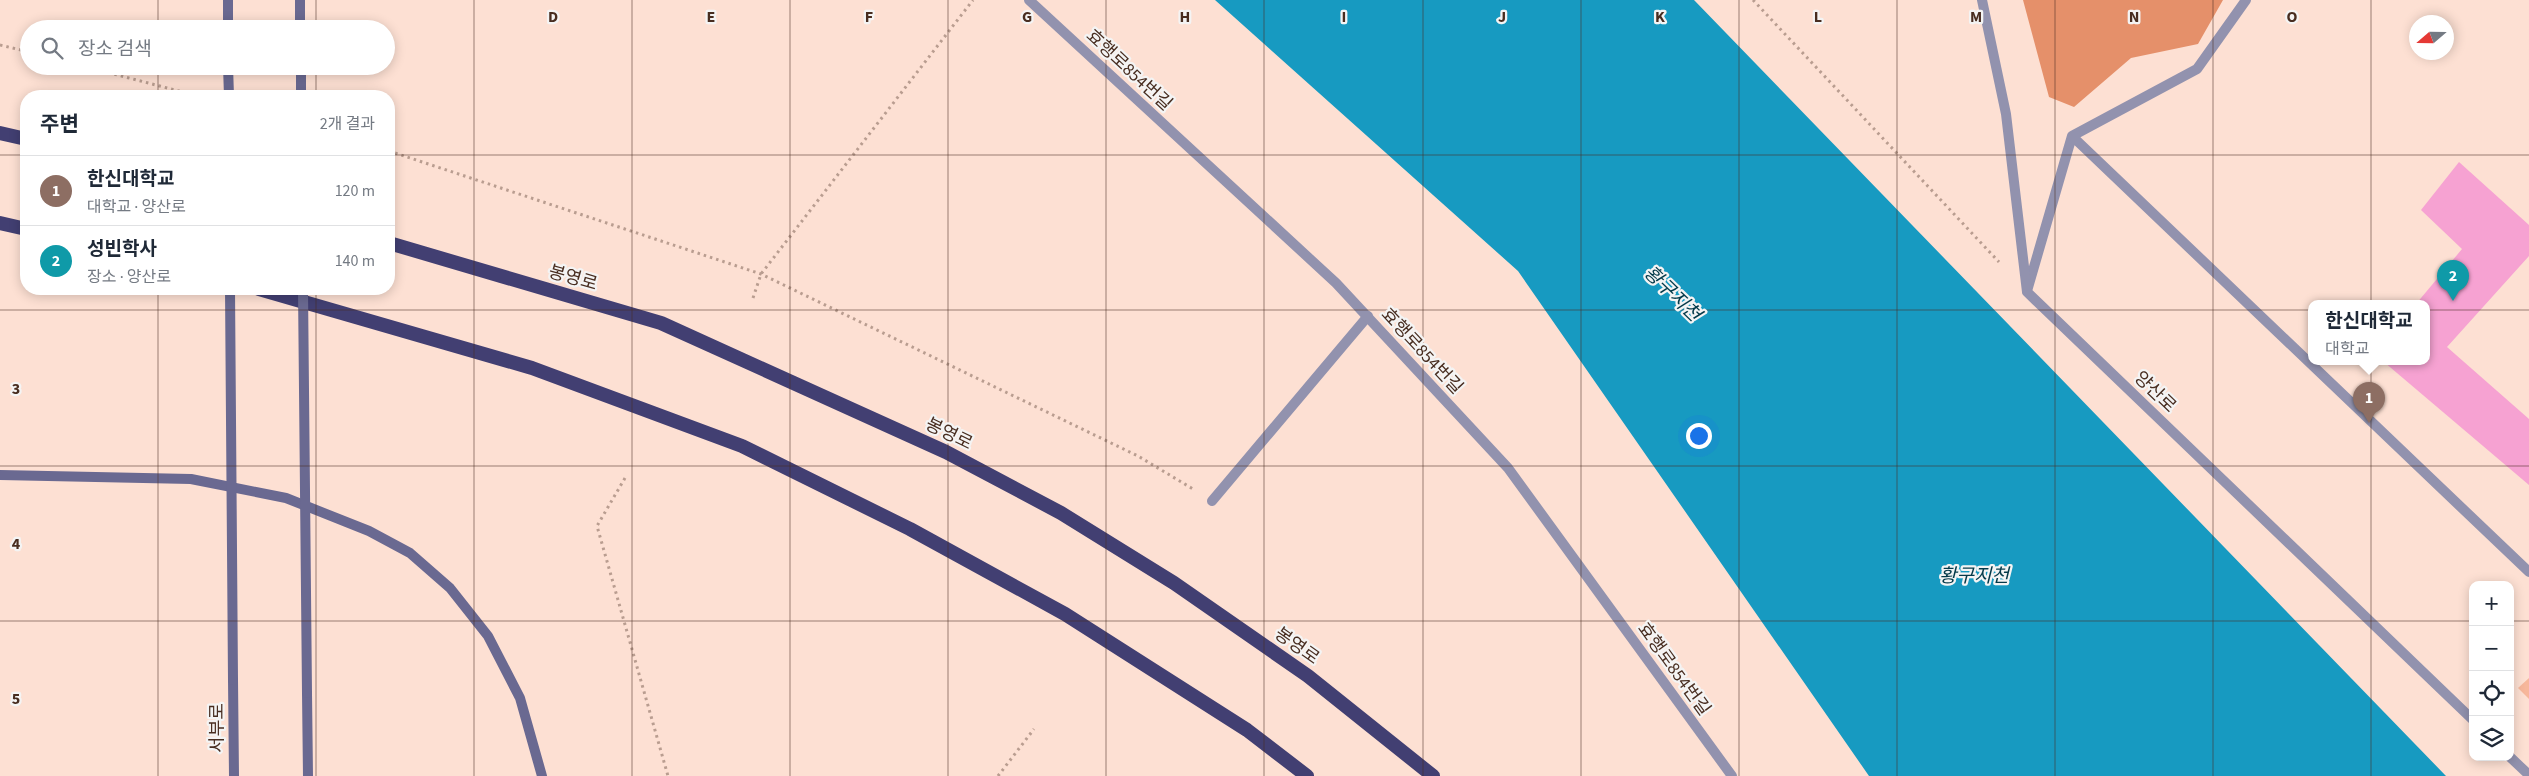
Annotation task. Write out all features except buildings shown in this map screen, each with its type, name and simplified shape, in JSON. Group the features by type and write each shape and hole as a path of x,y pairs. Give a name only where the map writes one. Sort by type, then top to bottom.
{"highway":[{"path":"0,133 20,138"},
{"path":"0,223 20,228"},
{"name":"봉영로","path":"395,245 661,323 946,452 1061,513 1174,583 1308,676 1433,776"},
{"path":"280,295 532,368 742,446 910,529 1065,614 1247,730 1307,776"}],"main road":[{"path":"228,0 228,20"},
{"path":"300,0 300,20"},
{"path":"228,75 229,90"},
{"path":"301,75 301,90"},
{"name":"서부로","path":"230,295 234,776"},
{"path":"303,295 308,776"},
{"path":"0,475 191,480 286,498 369,530 410,553 450,588 488,636 520,698 542,776"}],"street":[{"name":"효행로854번길","path":"1029,0 1336,283 1508,468 1732,776"},
{"path":"1982,0 2006,114 2027,292"},
{"path":"2027,292 2072,136 2197,69 2246,0"},
{"path":"2072,136 2308,361"},
{"name":"양산로","path":"2027,292 2469,716"},
{"path":"1212,501 1368,316"},
{"path":"2312,365 2529,572"},
{"path":"2514,761 2529,775"}],"path":[{"path":"753,298 762,274 973,0"},
{"path":"1753,0 2027,292"},
{"path":"0,45 20,50"},
{"path":"118,75 175,90"},
{"path":"395,154 762,274 1138,456 1212,501"},
{"path":"625,478 597,526 668,776"},
{"path":"998,776 1034,729"}],"shaded area":[{"path":"2023,0 2223,0 2198,44 2131,58 2074,107 2049,97"},
{"path":"2529,678 2529,699 2518,688"}],"water":[{"name":"황구지천","path":"1215,0 1694,0 2446,776 1869,776 1518,271"}],"place":[{"name":"성빈학사","path":"2453,301"},
{"name":"한신대학교","path":"2369,423"}]}
